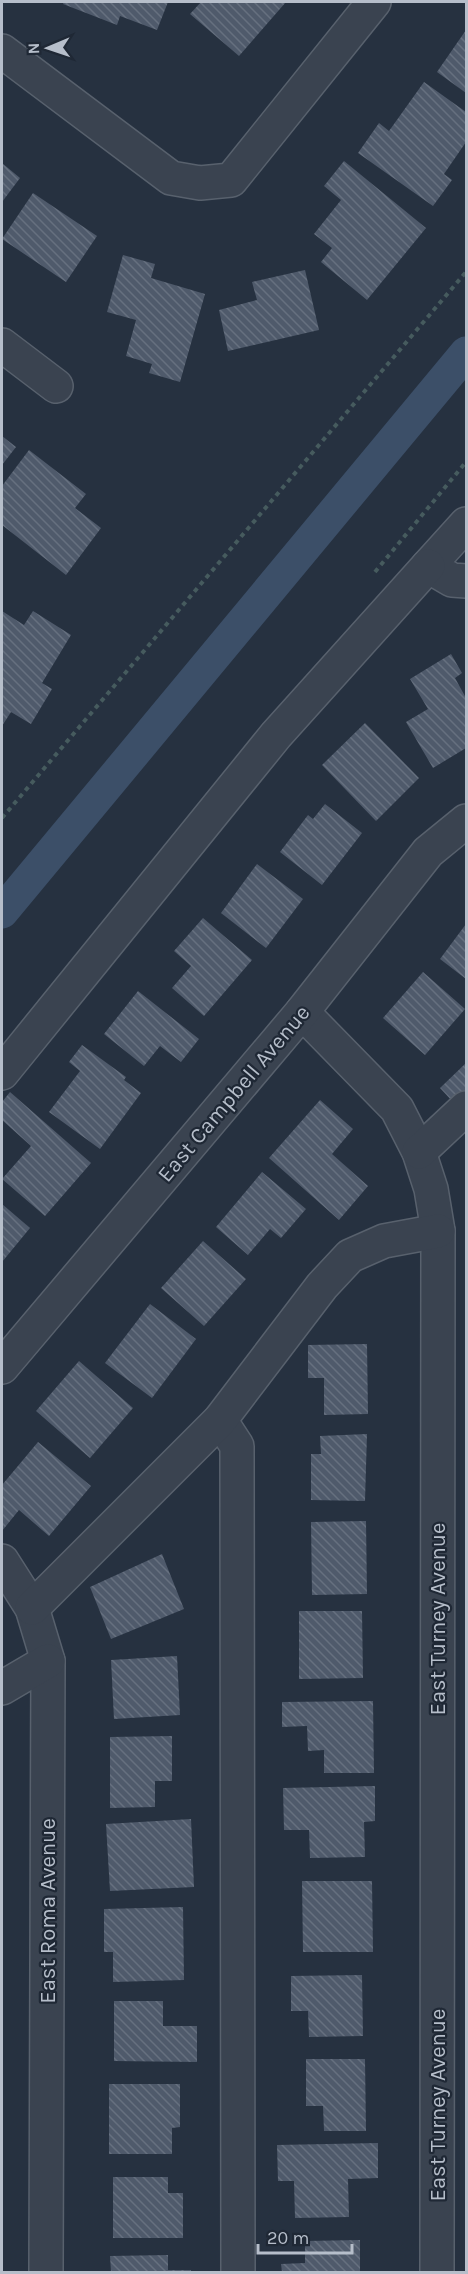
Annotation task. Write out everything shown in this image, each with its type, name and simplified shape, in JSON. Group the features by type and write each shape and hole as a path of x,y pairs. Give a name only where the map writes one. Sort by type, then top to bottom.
{"street":[{"path":"2,51 171,178 200,183 231,180 374,2"},
{"path":"2,345 56,386"},
{"path":"2,1073 276,735 466,524"},
{"path":"428,566 453,580 466,581"},
{"name":"East Campbell Avenue","path":"2,1368 302,1012 428,852 466,821"},
{"name":"East Turney Avenue","path":"302,1012 397,1109 419,1152 431,1190 438,1231 437,2272"},
{"path":"419,1152 466,1108"},
{"path":"32,1608 220,1420 321,1286 350,1256 384,1241 438,1231"},
{"path":"220,1420 237,1446 238,2272"},
{"name":"East Roma Avenue","path":"2,1561 32,1608 48,1661 46,2272"},
{"path":"2,1688 48,1661"}],"path":[{"path":"2,818 466,272"}],"building":[{"path":"64,2 168,2 157,30 120,16 117,25 63,4"},
{"path":"201,2 286,2 239,56 190,14"},
{"path":"466,30 466,93 437,72"},
{"path":"424,82 466,112 466,142 444,174 452,180 433,206 358,153 379,123 389,131"},
{"path":"344,161 426,228 367,300 321,262 332,248 314,234 341,200 324,186"},
{"path":"2,163 20,178 2,202"},
{"path":"33,193 97,236 66,282 2,239"},
{"path":"123,255 155,264 151,278 205,294 180,382 149,373 152,364 126,356 136,320 107,312"},
{"path":"305,270 319,330 228,351 219,310 257,300 252,282"},
{"path":"2,436 16,447 2,465"},
{"path":"29,450 86,494 75,508 101,528 66,575 2,525 2,486"},
{"path":"2,611 24,625 33,611 71,635 42,683 52,689 31,724 11,712 2,726"},
{"path":"451,654 462,673 455,678 466,698 466,748 433,768 406,722 428,709 410,679"},
{"path":"365,723 419,778 376,821 322,765"},
{"path":"325,804 362,833 322,885 280,852 308,815 313,819"},
{"path":"257,864 303,899 266,948 221,913"},
{"path":"203,918 252,960 204,1016 172,988 191,966 174,951"},
{"path":"466,924 466,979 440,959"},
{"path":"423,972 465,1009 425,1055 383,1018"},
{"path":"138,991 199,1039 181,1062 160,1046 144,1066 104,1034"},
{"path":"82,1045 126,1077 124,1080 141,1093 100,1149 49,1112 80,1071 69,1062"},
{"path":"466,1063 466,1091 454,1103 440,1088"},
{"path":"10,1092 91,1163 45,1216 2,1179 31,1146 2,1120 2,1102"},
{"path":"320,1100 353,1129 332,1154 368,1186 339,1220 269,1158"},
{"path":"262,1172 306,1209 281,1238 270,1229 248,1255 216,1227"},
{"path":"2,1204 30,1228 2,1262"},
{"path":"203,1241 246,1279 204,1326 161,1288"},
{"path":"150,1304 196,1339 152,1398 105,1363"},
{"path":"367,1344 368,1414 324,1415 324,1378 308,1378 308,1345"},
{"path":"79,1361 133,1408 90,1458 36,1411"},
{"path":"367,1434 365,1501 311,1500 311,1454 321,1454 320,1436"},
{"path":"38,1442 91,1486 49,1536 19,1510 2,1531 2,1485"},
{"path":"366,1521 367,1594 312,1595 311,1522"},
{"path":"162,1554 184,1609 111,1639 90,1587"},
{"path":"299,1611 362,1611 363,1678 299,1679"},
{"path":"177,1656 180,1715 114,1719 111,1660"},
{"path":"373,1701 374,1773 324,1773 324,1750 308,1751 307,1726 282,1727 282,1702"},
{"path":"172,1736 172,1781 155,1781 155,1807 110,1808 110,1737"},
{"path":"375,1786 375,1821 364,1822 365,1857 310,1858 309,1830 284,1830 283,1788"},
{"path":"191,1819 194,1887 110,1891 106,1824"},
{"path":"302,1881 372,1881 373,1952 303,1952"},
{"path":"183,1907 184,1980 113,1982 113,1952 104,1952 104,1909"},
{"path":"362,1975 363,2036 309,2037 308,2011 291,2011 291,1976"},
{"path":"114,2001 163,2001 163,2026 197,2026 197,2062 114,2061"},
{"path":"306,2059 365,2059 366,2131 324,2131 323,2106 306,2106"},
{"path":"109,2084 180,2084 180,2127 172,2128 172,2154 109,2154"},
{"path":"378,2143 378,2178 348,2179 349,2217 295,2218 294,2181 278,2181 277,2145"},
{"path":"113,2177 168,2177 168,2193 183,2193 183,2238 113,2238"},
{"path":"360,2240 360,2272 282,2272 281,2264 305,2263 305,2241"},
{"path":"168,2255 168,2270 191,2270 191,2272 111,2272 110,2256"}],"waterway":[{"path":"2,912 466,353"}]}
